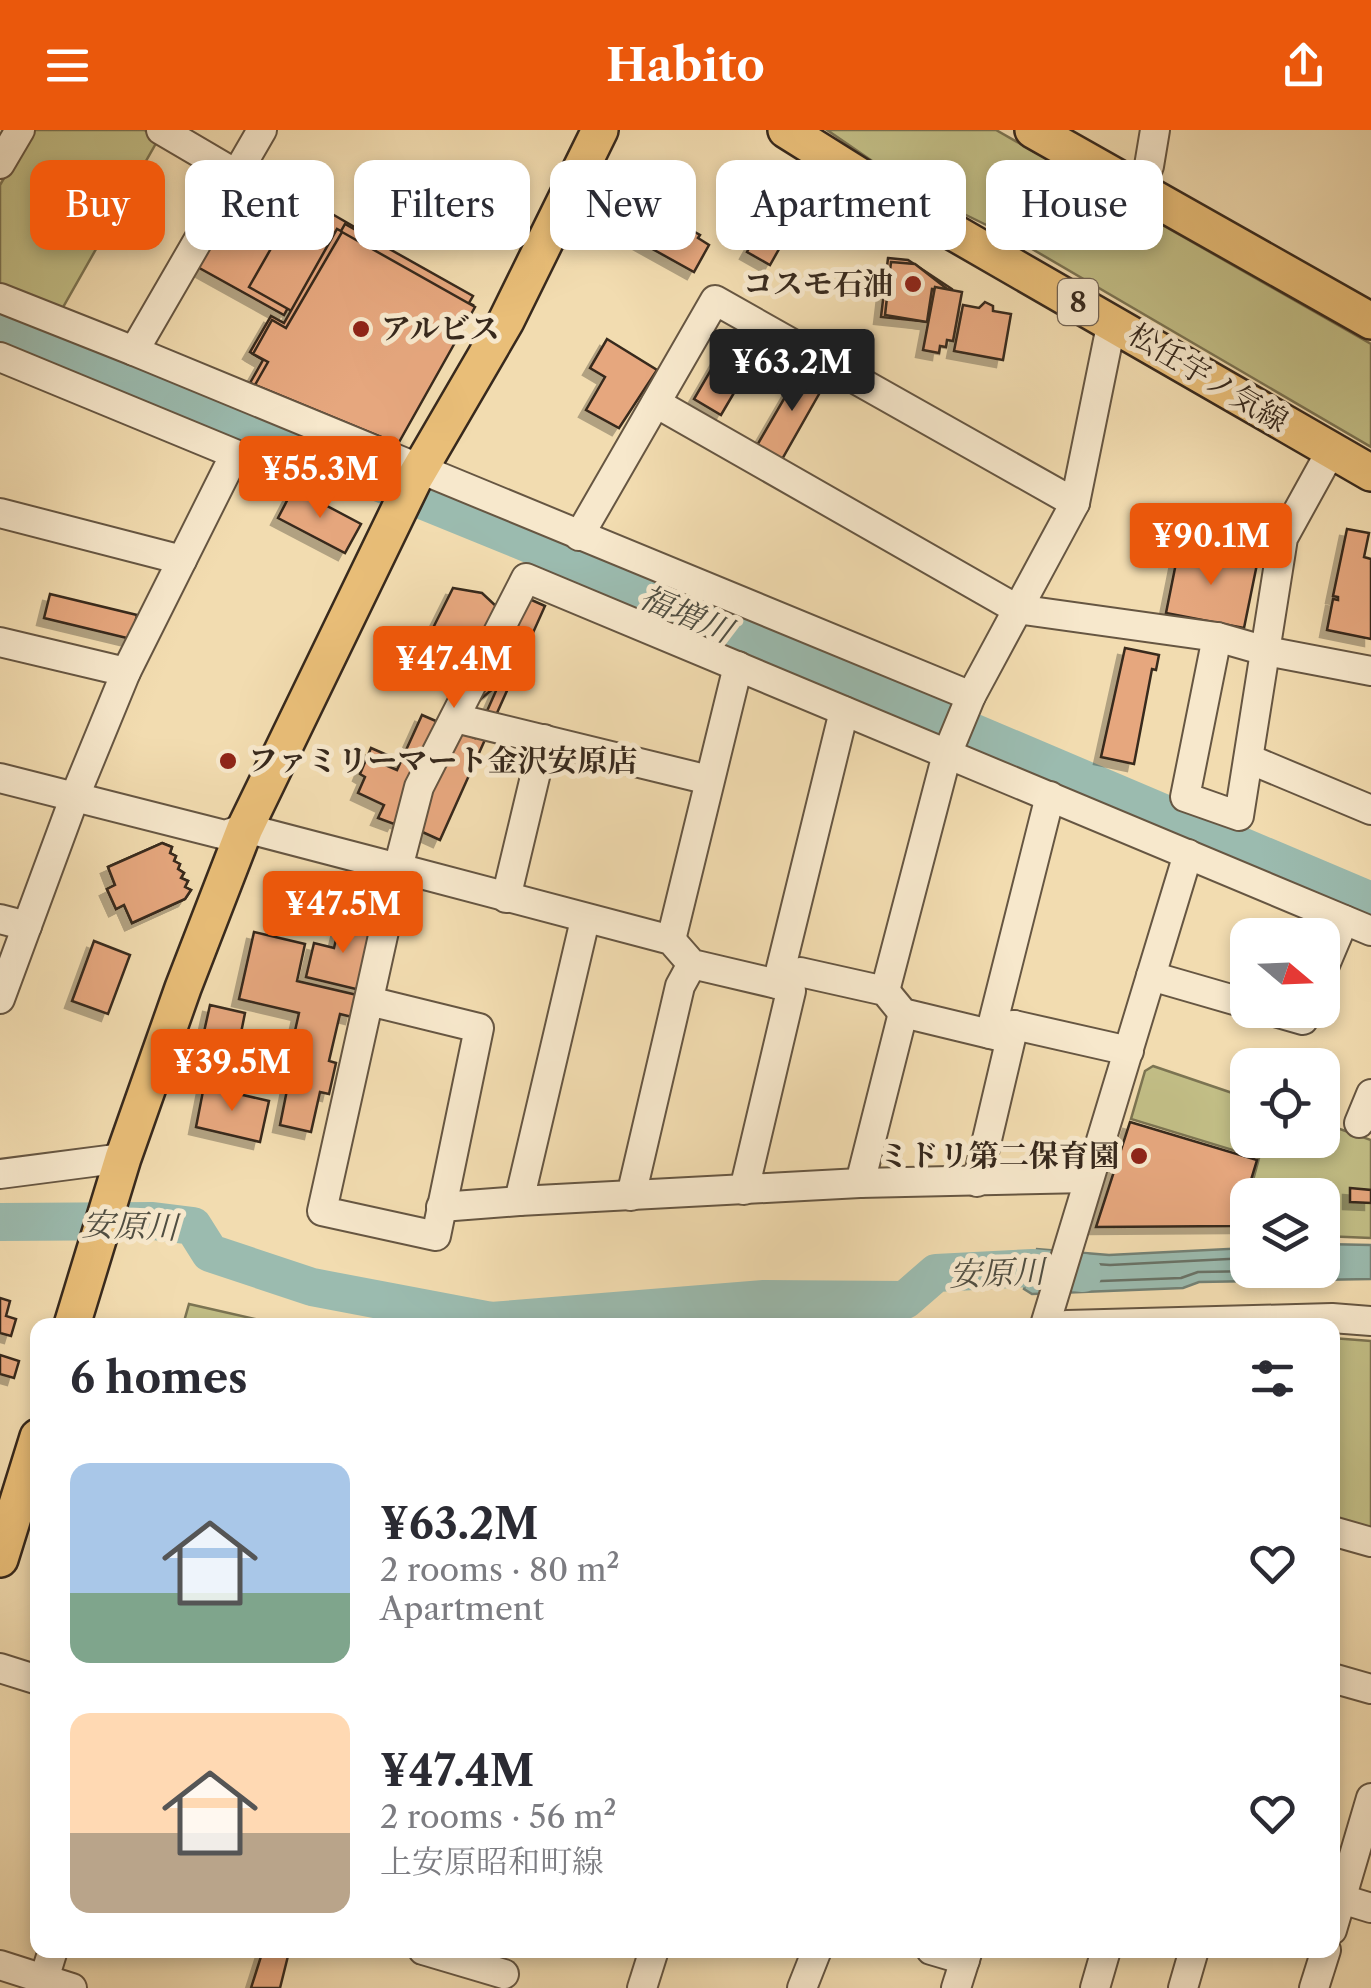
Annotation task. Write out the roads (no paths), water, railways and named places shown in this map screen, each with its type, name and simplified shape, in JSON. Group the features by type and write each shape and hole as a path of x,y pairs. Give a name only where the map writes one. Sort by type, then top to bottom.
{"main road":[{"path":"74,1318 182,988 245,828 396,514 506,320 600,130"},
{"name":"松任宇ノ気線","path":"786,130 901,202 1371,473"},
{"path":"1033,130 1087,160"},
{"path":"1163,202 1371,321"},
{"path":"0,1559 30,1463"}],"street":[{"path":"0,164 20,130"},
{"path":"161,130 212,160"},
{"path":"244,160 262,130"},
{"path":"1150,160 1155,130"},
{"path":"134,351 192,250"},
{"path":"0,298 134,351 416,475 580,536 968,702"},
{"path":"580,536 715,300 1075,502"},
{"path":"860,1183 949,747 968,702 1075,502 1112,321"},
{"path":"0,357 234,454 126,672 75,796 13,923 0,999"},
{"path":"656,403 1018,609 1217,637 1266,652 1371,670"},
{"path":"1217,637 1185,797 1240,816 1284,538 1331,451"},
{"path":"0,513 182,560"},
{"path":"369,1001 479,1028 436,1236 322,1210 398,868 419,787 526,578 844,711 949,747 1050,796 1371,931"},
{"path":"0,642 126,672"},
{"path":"670,940 738,666"},
{"path":"783,981 844,711"},
{"path":"455,718 710,780"},
{"path":"506,898 544,739"},
{"path":"1249,759 1371,810"},
{"path":"0,778 225,835 245,828 670,940 692,964 783,981 800,972 1002,1030 1129,1050"},
{"path":"977,1182 1002,1030 1050,796"},
{"path":"1054,1318 1088,1178 1188,854"},
{"path":"519,1200 585,920"},
{"path":"1340,929 1344,920"},
{"path":"631,1196 680,986 692,964"},
{"path":"1151,976 1230,999"},
{"path":"744,1190 791,991 783,981"},
{"path":"1359,1122 1371,1094"},
{"path":"0,1174 124,1158"},
{"path":"442,1207 860,1183 1088,1178"},
{"path":"1340,1319 1371,1322"},
{"path":"1340,1532 1371,1542"},
{"path":"0,1668 30,1677"},
{"path":"1340,1680 1371,1689"},
{"path":"1340,1889 1371,1798"},
{"path":"1340,1899 1371,1908"},
{"path":"44,1979 50,1958"},
{"path":"454,1958 505,1971"},
{"path":"642,1988 651,1958"},
{"path":"802,1988 814,1958"},
{"path":"956,1988 965,1958"},
{"path":"1094,1988 1103,1958"},
{"path":"1183,1988 1192,1958"},
{"path":"1314,1988 1323,1958"},
{"path":"0,1965 72,1988"}],"water":[{"path":"1340,1244 1371,1245 1371,1279 1340,1280"},
{"path":"1037,1249 1109,1255 1230,1249 1230,1281 1199,1282 1183,1288 1032,1294 1024,1289"}],"waterway":[{"name":"福増川","path":"0,328 522,541 1371,901"},
{"name":"安原川","path":"0,1222 153,1221 193,1226 210,1253 312,1287 475,1318"},
{"name":"安原川","path":"528,1318 764,1299 905,1300 936,1273 1032,1268 1083,1273"}],"place":[{"name":"コスモ石油","path":"913,284"},
{"name":"アルビス","path":"361,329"},
{"name":"ファミリーマート金沢安原店","path":"228,761"},
{"name":"ミドリ第二保育園","path":"1139,1156"}]}
